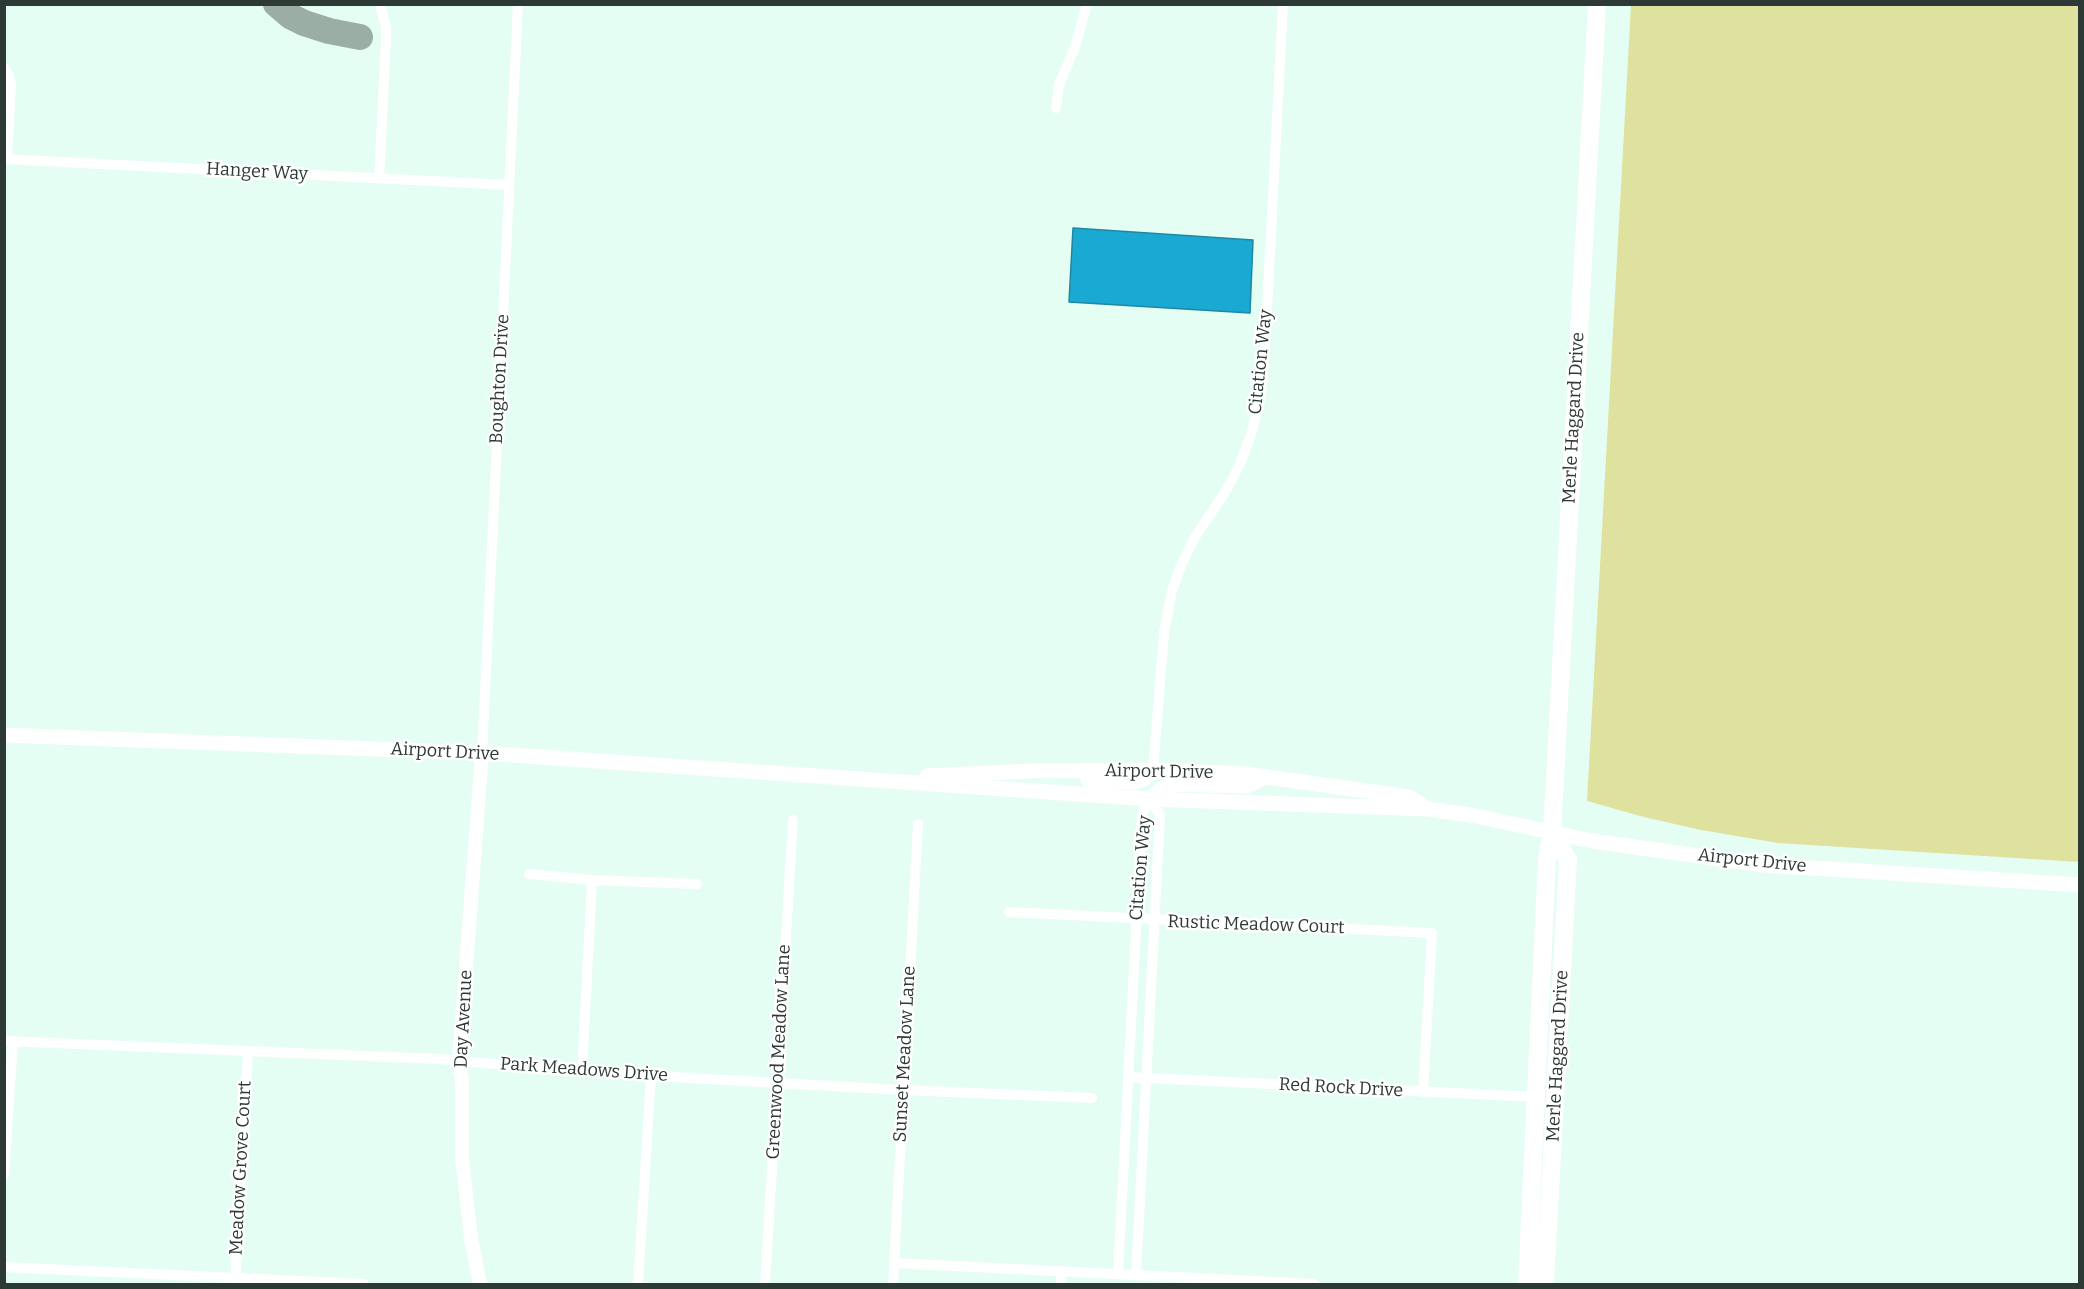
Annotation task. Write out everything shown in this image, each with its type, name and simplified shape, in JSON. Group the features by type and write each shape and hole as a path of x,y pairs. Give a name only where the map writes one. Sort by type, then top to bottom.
{"main road":[{"name":"Merle Haggard Drive","path":"1527,1284 1547,859 1552,832 1596,6"},
{"name":"Airport Drive","path":"4,735 482,753 1150,799 1428,809 1476,816 1601,842 1765,864 2079,885"},
{"name":"Airport Drive","path":"885,781 951,774 1153,770 1265,777 1409,797 1428,809"},
{"path":"1032,791 1063,779 1135,782 1144,779 1153,770"},
{"path":"1150,799 1160,790 1172,784 1247,786 1265,777"},
{"name":"Merle Haggard Drive","path":"1545,1284 1568,860 1552,832"}],"street":[{"path":"379,178 387,39 380,4"},
{"name":"Boughton Drive","path":"482,753 518,4"},
{"path":"1056,108 1059,85 1080,33 1087,4"},
{"name":"Citation Way","path":"1153,770 1164,633 1172,590 1195,537 1224,494 1240,464 1260,400 1264,367 1283,4"},
{"path":"4,68 11,85 6,159"},
{"name":"Hanger Way","path":"6,159 509,185"},
{"name":"Day Avenue","path":"480,1284 471,1238 462,1159 462,1080 459,1061 482,753"},
{"name":"Citation Way","path":"1118,1274 1142,814 1150,799 1160,815 1136,1275"},
{"name":"Greenwood Meadow Lane","path":"765,1284 793,820"},
{"name":"Sunset Meadow Lane","path":"892,1284 918,824"},
{"path":"529,874 592,880 697,884"},
{"path":"582,1071 592,880"},
{"name":"Rustic Meadow Court","path":"1009,912 1432,933 1423,1092"},
{"path":"4,1175 9,1041"},
{"name":"Park Meadows Drive","path":"9,1041 459,1061 582,1071 903,1090 1092,1098"},
{"name":"Meadow Grove Court","path":"235,1281 248,1052"},
{"path":"638,1284 651,1075"},
{"name":"Red Rock Drive","path":"1128,1077 1536,1097"},
{"path":"894,1263 1314,1284"},
{"path":"4,1267 235,1281 364,1284"},
{"path":"1061,1271 1061,1284"},
{"path":"116,1284 117,1273"}],"green space":[{"path":"1631,5 2079,5 2079,862 1778,843 1701,830 1587,801"}],"water":[{"path":"1073,228 1253,240 1250,313 1069,302"}],"taxiway":[{"path":"276,4 290,16 304,23 360,37"}]}
